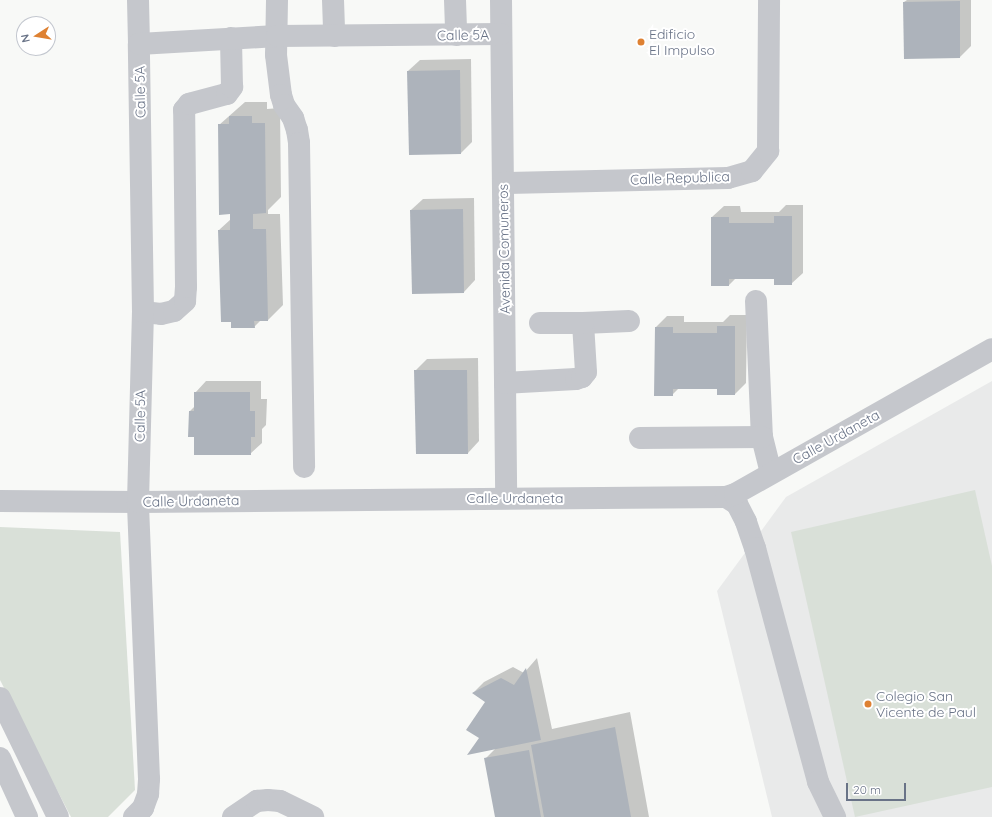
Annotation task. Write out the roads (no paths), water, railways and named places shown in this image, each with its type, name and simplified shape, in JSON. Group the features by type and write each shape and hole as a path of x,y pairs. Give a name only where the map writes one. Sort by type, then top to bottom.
{"street":[{"path":"138,0 140,44"},
{"path":"277,0 276,55 281,95 284,105 293,118 299,143 304,467"},
{"path":"333,0 334,36"},
{"path":"455,0 456,35"},
{"name":"Avenida Comuneros","path":"500,0 506,497"},
{"name":"Calle Republica","path":"503,182 728,178 752,171 768,151 769,0"},
{"name":"Calle 5A","path":"143,815 148,794 149,779 138,502 143,312 140,44 277,36 501,34"},
{"path":"143,312 161,314 174,311 185,301 184,110 189,104 227,94 232,87 231,38"},
{"path":"756,301 762,437 771,473"},
{"path":"540,323 629,321"},
{"path":"505,383 576,379 582,377 586,372 583,323"},
{"name":"Calle Urdaneta","path":"0,501 138,502 506,497 726,497 735,494 992,349"},
{"path":"640,438 762,437"},
{"path":"726,497 737,504 746,522 755,548 818,782 835,817"},
{"path":"0,698 58,817"},
{"path":"0,758 27,817"},
{"path":"233,817 258,802 268,800 280,801 314,817"}],"place":[{"name":"Edificio El Impulso","path":"641,42"},
{"name":"Colegio San Vicente de Paul","path":"868,704"}]}
